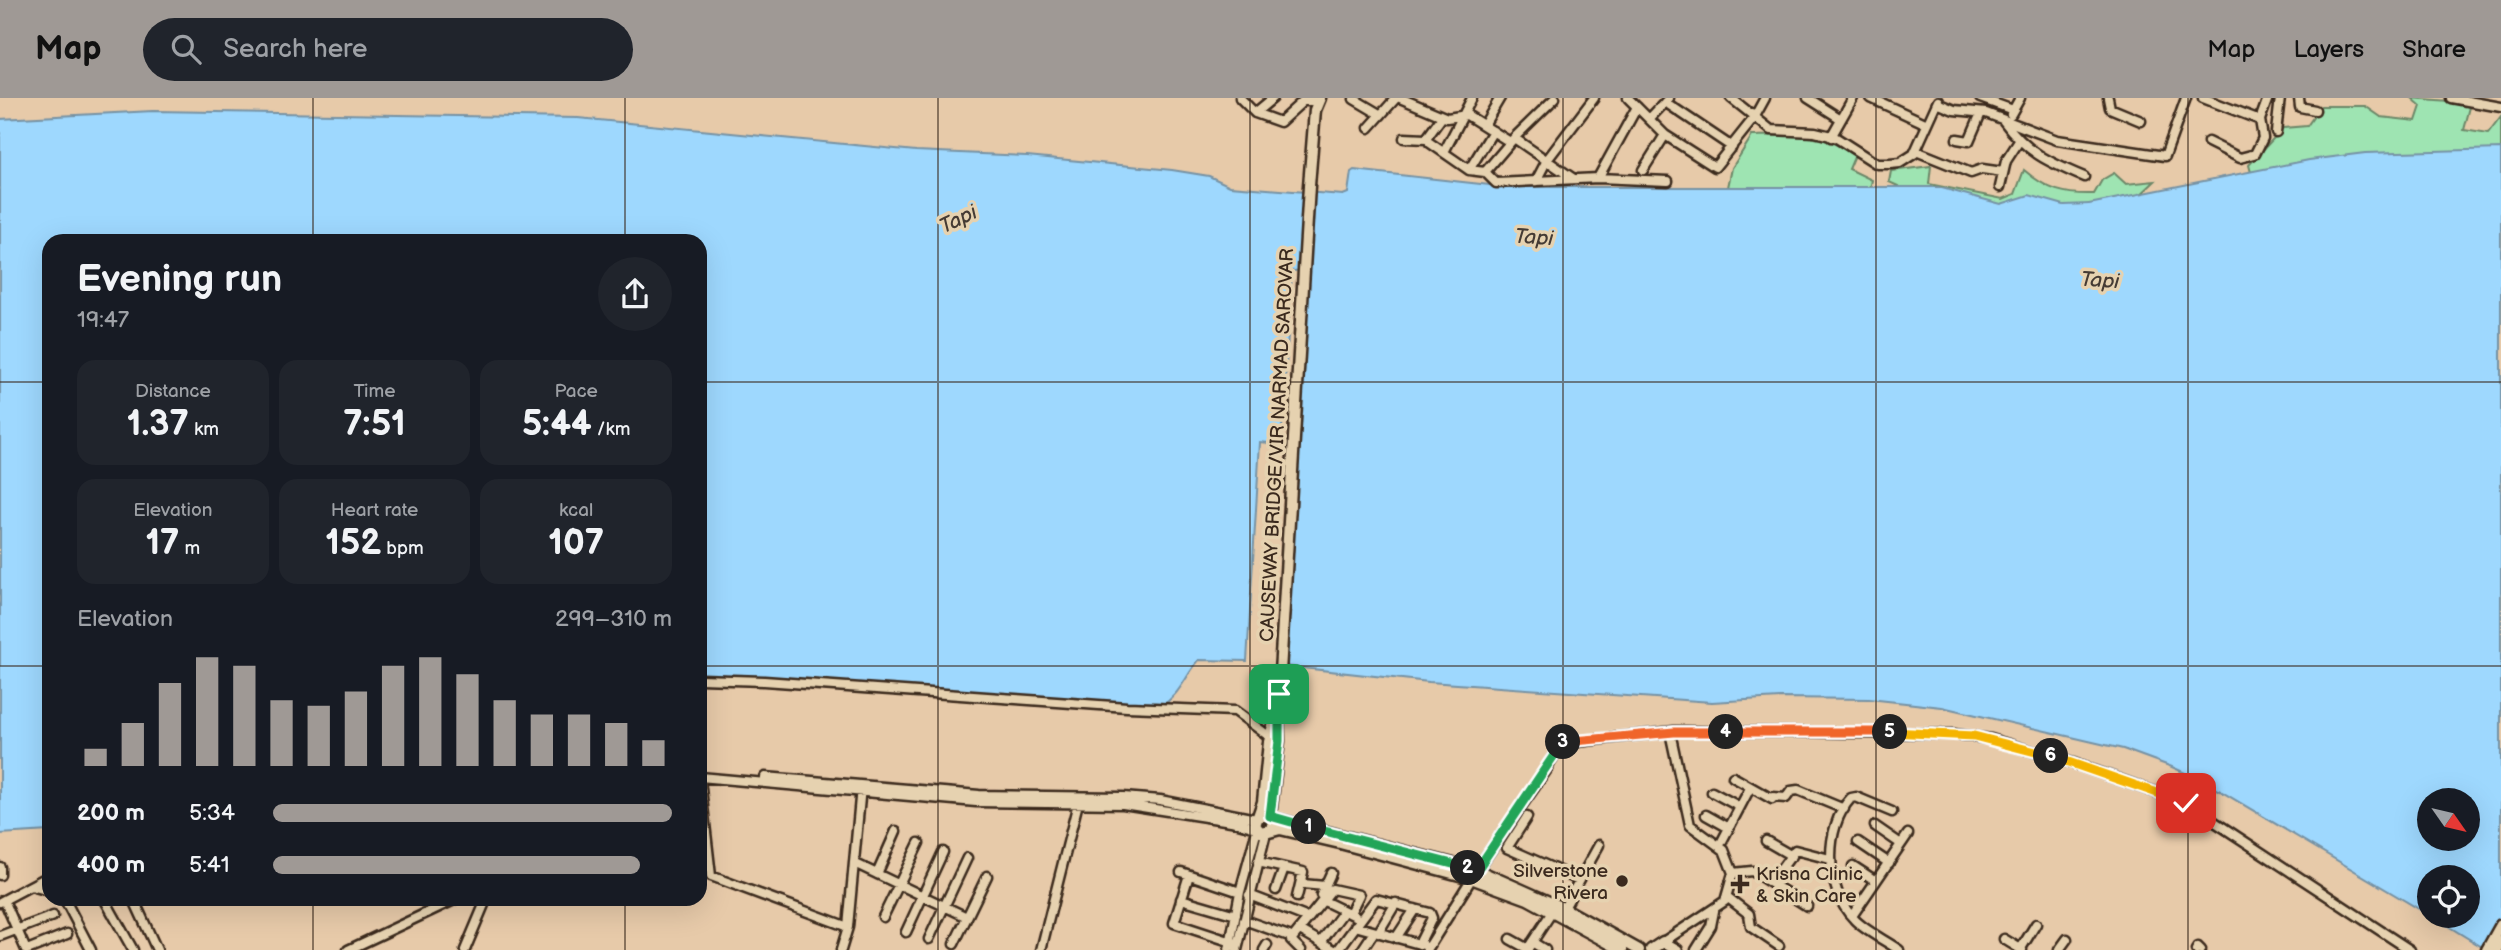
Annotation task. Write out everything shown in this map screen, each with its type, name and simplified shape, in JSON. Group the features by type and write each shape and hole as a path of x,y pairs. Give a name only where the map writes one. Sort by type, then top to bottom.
{"main road":[{"name":"CAUSEWAY BRIDGE/VIR NARMAD SAROVAR","path":"1278,706 1309,186 1319,100"},
{"path":"1260,826 1270,737 1278,706"},
{"path":"1260,826 1273,827 1271,817 1279,741 1278,706"},
{"path":"1260,826 1271,817"},
{"path":"1271,817 1474,874 1563,908 1639,950"},
{"path":"1260,826 1474,874 1528,899 1622,950"},
{"path":"2487,950 2501,925"},
{"path":"2497,950 2501,943"},
{"path":"1657,948 1677,950"}],"street":[{"path":"1240,98 1255,113 1280,122 1303,101 1319,100"},
{"path":"1255,113 1273,98"},
{"path":"1370,128 1398,98 1443,117 1467,115 1547,160 1574,179"},
{"path":"1444,152 1461,116 1471,102 1460,98"},
{"path":"1484,125 1500,98"},
{"path":"1485,173 1512,140 1555,98"},
{"path":"1536,181 1547,160 1594,98"},
{"path":"1628,98 1665,135 1713,167 1719,166 1765,98"},
{"path":"1731,98 1771,130 1804,130 1831,137 1878,164 1900,163 1916,151 1939,100 1954,110 1981,113 2057,140 2165,156 2186,98"},
{"path":"1808,98 1841,119"},
{"path":"1831,137 1853,98"},
{"path":"1871,98 1927,124"},
{"path":"1980,98 2013,110"},
{"path":"2005,120 2020,98"},
{"path":"2203,98 2260,120"},
{"path":"2208,142 2240,158 2249,157 2263,138 2260,120 2268,98"},
{"path":"2276,132 2280,98"},
{"path":"2299,98 2300,107 2315,110"},
{"path":"2451,98 2485,101 2501,107"},
{"path":"1354,99 1381,115"},
{"path":"2107,99 2110,108 2141,121"},
{"path":"1650,118 1667,100 1732,147"},
{"path":"1598,178 1637,107"},
{"path":"1957,139 1969,141 1981,113"},
{"path":"1404,138 1426,139 1443,117"},
{"path":"2005,120 2019,141 2036,154 2084,177"},
{"path":"1469,170 1493,131"},
{"path":"1643,170 1665,135"},
{"path":"2000,187 2007,160 2019,141"},
{"path":"1430,143 1469,170 1485,173 1496,183 1598,178 1668,181"},
{"path":"1916,151 1971,173 1982,169 2003,172"},
{"path":"707,679 764,681 1127,708 1235,711 1270,737"},
{"path":"1657,948 1714,911 1727,897 1733,873 1720,845 1690,825 1670,732"},
{"path":"1425,947 1546,771 1559,744 1670,732 1954,734 1991,739 2062,759 2186,803 2410,950"},
{"path":"707,776 861,787 976,802 1079,800 1148,807 1260,826"},
{"path":"1733,777 1773,798 1786,798 1791,792 1798,790 1843,809"},
{"path":"841,950 848,927 861,787"},
{"path":"1720,845 1751,788"},
{"path":"1712,792 1740,807"},
{"path":"1892,812 1855,799 1848,800 1835,826 1830,859 1839,894 1852,916 1899,950"},
{"path":"1041,950 1079,800"},
{"path":"1706,815 1729,828"},
{"path":"1527,817 1507,848 1579,880"},
{"path":"1240,892 1185,873 1174,922 1230,946 1250,895 1258,862 1260,826"},
{"path":"1237,950 1240,892 1260,826"},
{"path":"1875,827 1901,844"},
{"path":"877,874 896,831"},
{"path":"1852,916 1908,835"},
{"path":"1766,841 1792,856"},
{"path":"1858,842 1889,863"},
{"path":"883,918 919,843"},
{"path":"1563,908 1599,845"},
{"path":"707,850 711,876 848,927"},
{"path":"1771,884 1795,850 1830,859"},
{"path":"906,932 943,852"},
{"path":"929,939 967,858"},
{"path":"1258,862 1303,872 1297,897"},
{"path":"854,863 967,917"},
{"path":"1853,866 1876,881"},
{"path":"0,867 0,875"},
{"path":"1276,890 1283,868"},
{"path":"1733,873 1752,871 1807,906"},
{"path":"1301,950 1290,942 1321,898 1331,873"},
{"path":"954,944 987,876"},
{"path":"42,880 2,901 27,950 68,934"},
{"path":"1302,884 1325,886"},
{"path":"31,886 42,889"},
{"path":"1321,898 1332,889 1357,893 1359,897 1321,942"},
{"path":"1250,895 1303,916"},
{"path":"1727,897 1749,914 1751,927 1779,946"},
{"path":"1321,898 1376,932 1425,947"},
{"path":"1181,899 1289,936"},
{"path":"1300,930 1336,950 1376,899 1432,915 1425,947"},
{"path":"1362,950 1396,904"},
{"path":"68,906 91,950"},
{"path":"109,906 133,950"},
{"path":"137,906 156,950"},
{"path":"348,950 441,906"},
{"path":"465,950 483,906"},
{"path":"1396,938 1415,909"},
{"path":"1696,950 1711,926 1714,911"},
{"path":"1529,947 1552,912"},
{"path":"0,936 53,916"},
{"path":"2004,939 2021,950 2036,924"},
{"path":"1510,939 1545,950"},
{"path":"2059,950 2067,939"}],"green space":[{"path":"2412,98 2449,101 2470,107 2464,130 2488,134 2501,117 2501,155 2252,176 2249,165 2283,128 2307,126 2321,106 2365,106 2381,117 2416,121 2421,106"},
{"path":"1752,136 1806,136 1831,142 1855,155 1849,169 1872,180 1869,193 1727,192 1732,168"},
{"path":"1931,166 1929,184 2003,199 2015,194 2024,170 2048,187 2074,193 2094,194 2102,180 2114,173 2126,184 2155,181 2137,198 1994,217 1929,200 1889,182 1891,171"}],"water":[{"name":"Tapi","path":"153,111 578,118 916,151 1027,156 1172,170 1209,176 1230,186 1343,195 1348,193 1351,172 1354,170 1508,187 1938,187 2001,204 2029,195 2064,205 2089,204 2309,160 2365,153 2501,149 2501,950 2487,950 2451,928 2480,928 2480,865 2417,865 2417,908 2205,782 2123,749 1942,707 1869,699 1780,698 1712,702 1429,682 1285,666 1309,270 1292,271 1281,444 1260,442 1247,661 1199,660 1177,692 1160,707 996,701 707,681 707,234 42,234 42,831 0,834 0,119"}],"place":[{"name":"Silverstone Rivera","path":"1622,881"},
{"name":"Krisna Clinic & Skin Care","path":"1740,884"}],"route":[{"path":"1279,694 1279,741 1270,816 1272,818 1477,870 1546,771 1559,744 1570,741 1674,732 1954,734 1991,739 2073,763 2170,795 2186,803"}]}
